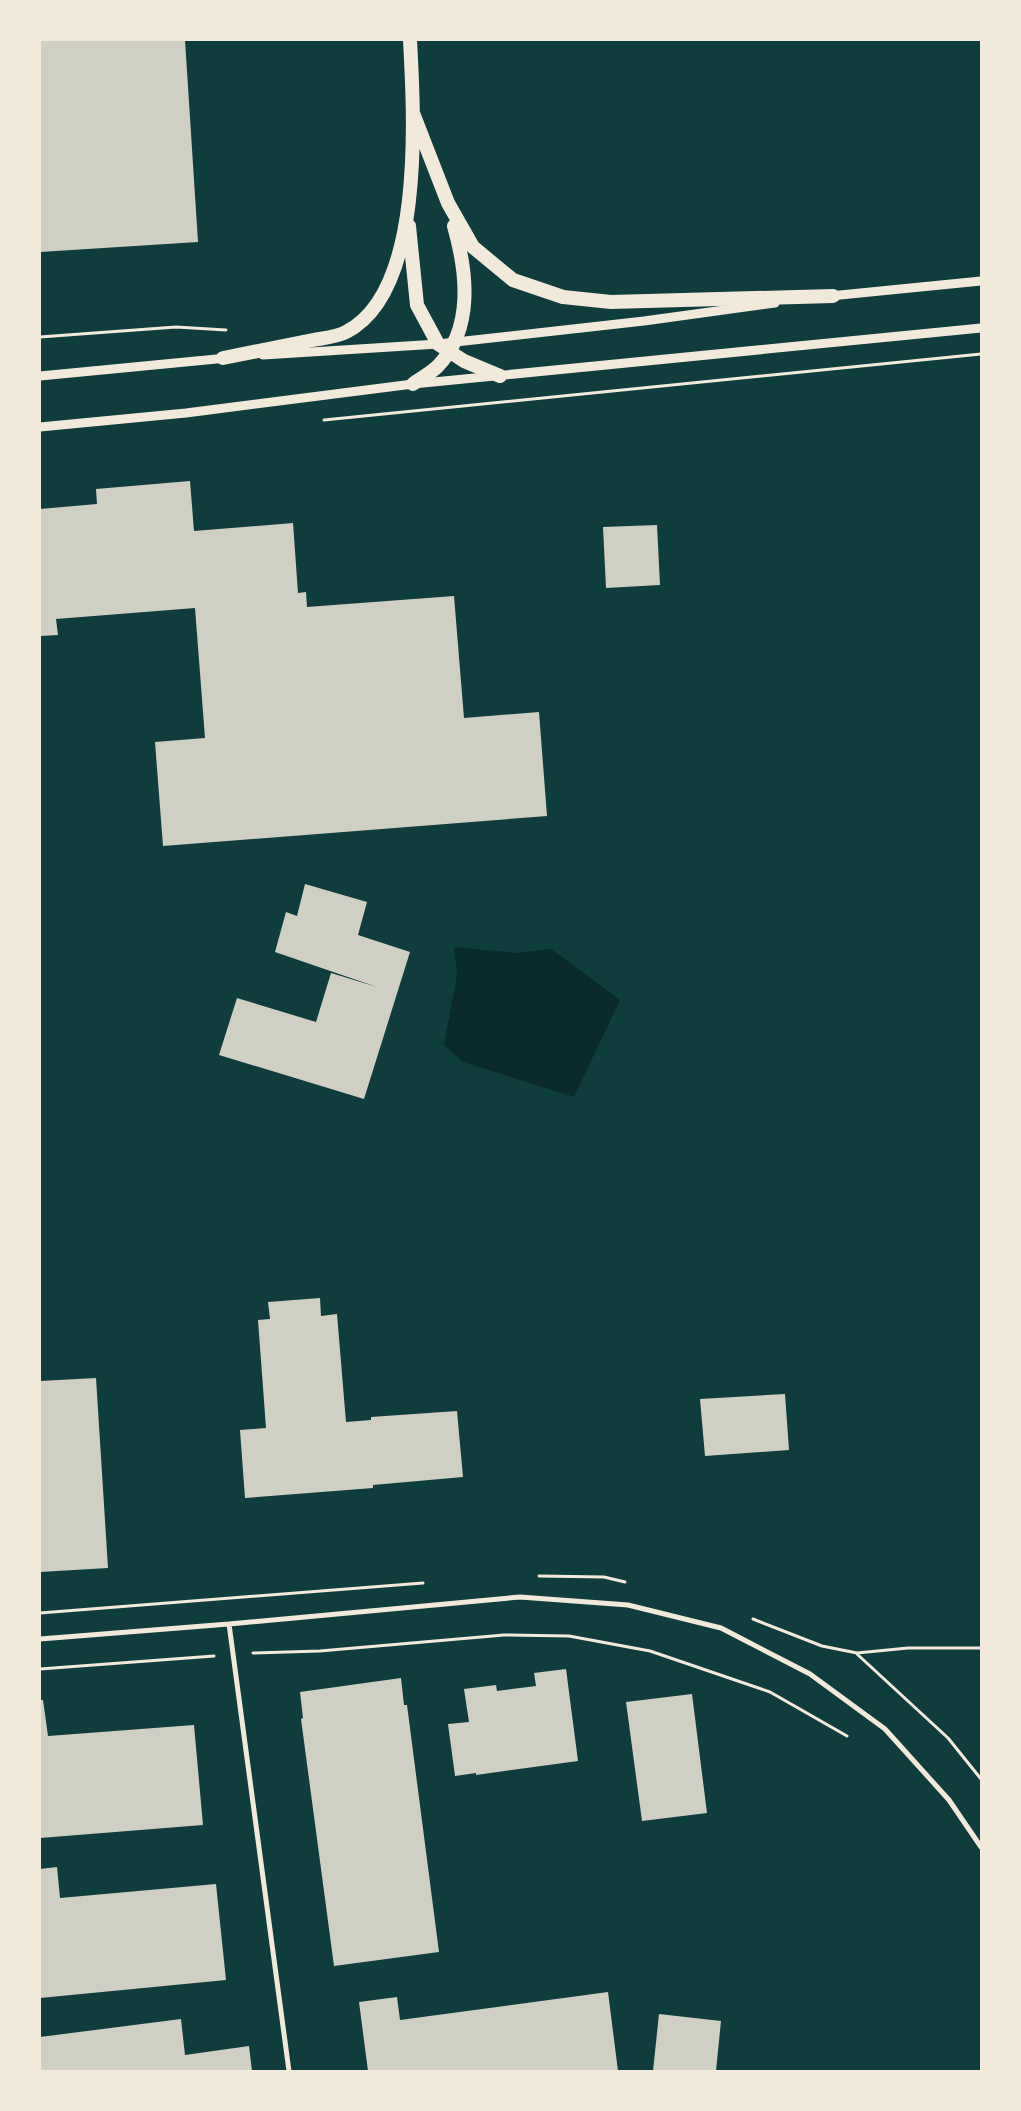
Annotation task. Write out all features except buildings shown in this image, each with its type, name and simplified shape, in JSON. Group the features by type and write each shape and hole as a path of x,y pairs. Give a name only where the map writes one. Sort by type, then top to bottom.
{"highway":[{"path":"223,358 346,333 366,318 381,301 391,281 400,251 408,210 413,112 410,40"},
{"path":"413,112 448,204 461,248 465,288 464,314 437,366 413,384"},
{"path":"448,204 473,247 513,280 563,297 611,302 832,296"},
{"path":"408,210 417,305 447,346 464,362 500,376"}],"street":[{"path":"40,376 223,358 447,346 832,296 981,281"},
{"path":"40,427 186,413 413,384 981,328"},
{"path":"40,1639 229,1624 520,1597 628,1605 721,1628 810,1674 885,1728 949,1800 981,1847"},
{"path":"229,1624 289,2071"}],"path":[{"path":"315,421 981,354"},
{"path":"40,1669 233,1654 320,1651 504,1635 569,1636 650,1651 770,1692 847,1736"},
{"path":"822,1646 857,1654 908,1648 981,1648"},
{"path":"857,1654 948,1738 981,1779"}],"water":[{"path":"454,947 517,953 551,949 620,1000 574,1097 463,1062 444,1045 457,975"}]}
